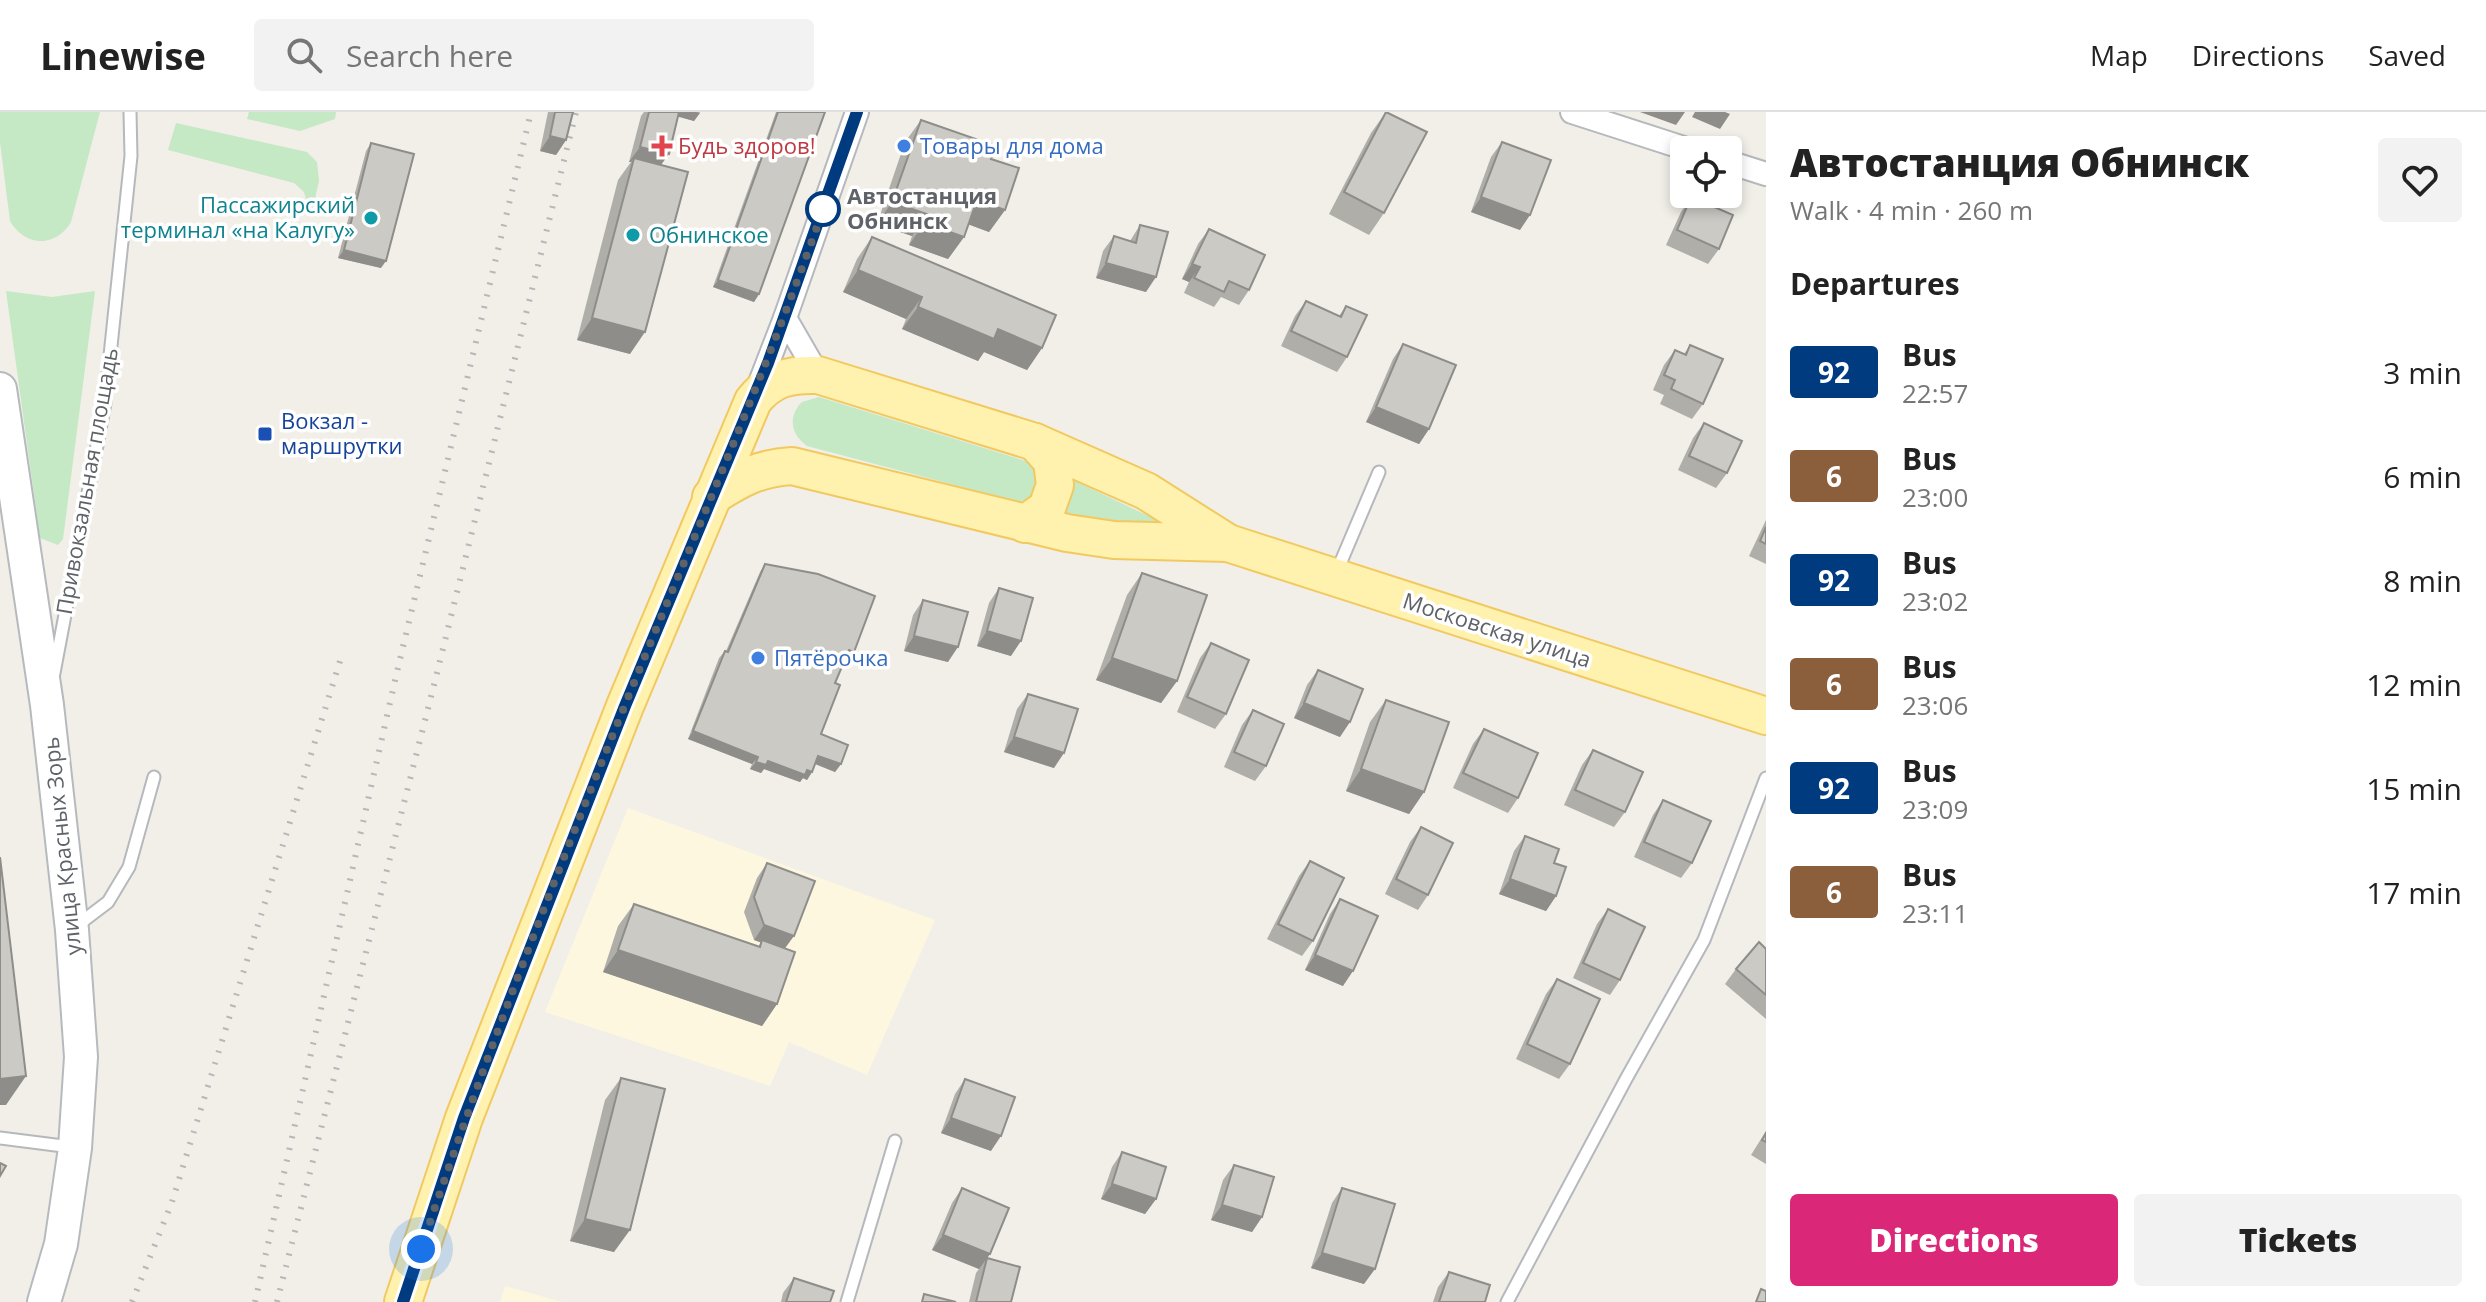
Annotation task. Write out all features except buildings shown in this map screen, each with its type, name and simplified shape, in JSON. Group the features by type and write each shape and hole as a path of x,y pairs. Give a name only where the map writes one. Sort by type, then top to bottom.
{"main road":[{"name":"Московская улица","path":"753,401 762,390 783,377 818,375 1035,442 1146,491 1228,543 1766,716"},
{"path":"753,401 752,419 756,432 792,466"},
{"path":"403,1302 464,1118 625,706 753,401"},
{"path":"1025,524 1047,508 1055,485 1052,461 1035,442"},
{"name":"Московская улица","path":"711,497 745,475 792,466 1025,524 1114,540 1228,543"}],"street":[{"path":"753,401 857,112"},
{"path":"1572,112 1670,144"},
{"path":"1742,166 1766,174"},
{"path":"785,318 818,375"},
{"name":"улица Красных Зорь","path":"0,389 3,427 47,705 72,930 81,1057 75,1148 61,1244 44,1302"}],"lane":[{"name":"Привокзальная площадь","path":"47,705 105,403 131,156 130,112"},
{"path":"1335,577 1379,472"},
{"path":"72,930 108,902 129,867 154,777"},
{"path":"1507,1302 1704,940 1766,778"},
{"path":"0,1138 75,1148"},
{"path":"847,1302 895,1141"}],"shaded area":[{"path":"628,808 935,920 867,1075 789,1042 770,1086 545,1012"},
{"path":"505,1286 562,1302 500,1302"}],"green space":[{"path":"0,112 100,112 71,222 49,240 32,240 16,230 10,221 0,142"},
{"path":"249,112 336,112 335,119 300,131 247,119"},
{"path":"176,123 307,152 317,162 319,181 311,216 304,192 294,183 168,150"},
{"path":"6,291 52,297 95,291 63,539 58,545 40,538"},
{"path":"819,397 1029,462 1034,466 1039,486 1032,497 1019,502 807,446 794,430 794,413 802,402"},
{"path":"1075,481 1159,521 1163,528 1058,517 1069,501"}],"railway":[{"path":"255,1302 396,676 531,112"},
{"path":"277,1302 576,112"},
{"path":"132,1302 172,1202 340,661"}],"bus line":[{"name":"92","path":"403,1302 464,1118 625,706 768,363 857,112"}],"place":[{"name":"Будь здоров!","path":"662,146"},
{"name":"Товары для дома","path":"904,146"},
{"name":"Автостанция Обнинск","path":"823,209"},
{"name":"Пассажирский терминал «на Калугу»","path":"371,218"},
{"name":"Обнинское","path":"633,235"},
{"name":"Вокзал - маршрутки","path":"265,434"},
{"name":"Пятёрочка","path":"758,658"}],"route":[{"path":"421,1249 464,1118 625,706 753,401 826,201 823,209"}]}
